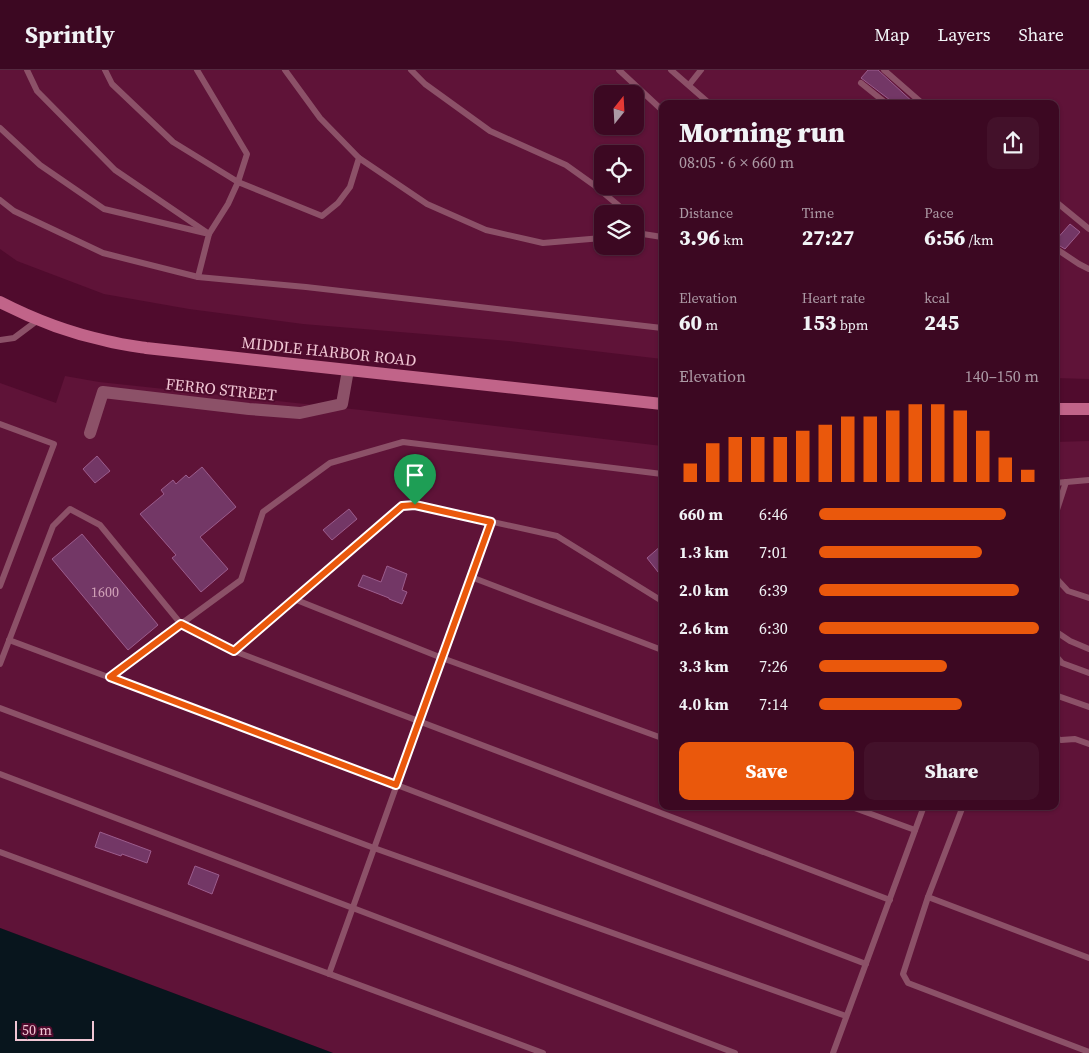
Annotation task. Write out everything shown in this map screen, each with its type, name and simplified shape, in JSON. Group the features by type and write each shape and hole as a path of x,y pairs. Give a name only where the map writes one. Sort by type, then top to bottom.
{"main road":[{"name":"MIDDLE HARBOR ROAD","path":"0,302 38,320 106,341 146,348 659,404"},
{"path":"1059,409 1089,409"}],"street":[{"name":"FERRO STREET","path":"90,433 103,392 300,413 342,404 348,370"}],"lane":[{"path":"27,70 37,91 115,170 209,234"},
{"path":"105,70 112,84 173,142 238,182 322,216 338,203 350,186 358,158"},
{"path":"198,70 247,154 238,182 228,204 209,234 198,277"},
{"path":"285,70 320,118 358,158 427,204 486,230 543,243 594,239"},
{"path":"411,70 425,84 490,131 566,165 594,184 618,205"},
{"path":"618,70 659,107"},
{"path":"671,70 706,100"},
{"path":"689,85 701,70"},
{"path":"884,70 918,100"},
{"path":"861,83 882,100"},
{"path":"0,128 40,165 104,209 209,234"},
{"path":"0,200 14,211 103,253 198,277 659,328"},
{"path":"1059,204 1089,229"},
{"path":"644,234 659,237"},
{"path":"1059,251 1089,269"},
{"path":"0,340 14,338 38,320"},
{"path":"0,424 54,444 0,586"},
{"path":"110,677 241,580 263,512 330,463 402,442 659,474"},
{"path":"1059,483 1089,480"},
{"path":"1059,504 1066,482"},
{"path":"234,651 402,506 415,505 557,536 659,599"},
{"path":"0,664 53,526 70,509 100,525 181,624 234,651 890,900"},
{"path":"328,974 491,522"},
{"path":"471,577 659,649"},
{"path":"1059,581 1068,591 1089,598"},
{"path":"294,599 442,658 659,737"},
{"path":"1059,633 1089,649"},
{"path":"9,640 866,964"},
{"path":"1059,660 1062,663 1089,673"},
{"path":"1059,697 1089,708"},
{"path":"0,708 374,848 846,1016"},
{"path":"1059,739 1075,739 1089,744"},
{"path":"0,774 735,1053"},
{"path":"860,810 915,830"},
{"path":"833,1053 922,810"},
{"path":"961,810 928,897 903,974 908,983 1089,1052"},
{"path":"0,852 543,1053"},
{"path":"928,897 1089,958"}],"shaded area":[{"path":"0,70 1089,70 1089,379 1059,378 1059,100 659,100 659,359 509,341 303,324 189,309 104,294 17,261 0,249"},
{"path":"65,376 99,382 361,410 659,446 659,810 1059,810 1059,442 1089,441 1089,1053 333,1053 0,928 0,383 56,403"},
{"path":"0,928 333,1053 0,1053"}],"building":[{"path":"868,70 878,70 911,100 890,100 861,78"},
{"path":"1070,224 1080,232 1065,249 1059,245 1059,236"},
{"path":"97,456 110,471 95,483 83,469"},
{"path":"202,467 236,507 200,537 228,569 201,592 172,558 176,555 140,514 164,494 161,490 173,480 176,484 186,475 189,478"},
{"path":"349,509 357,519 332,540 323,530"},
{"path":"82,534 158,625 128,650 52,559"},
{"path":"659,548 659,573 647,558"},
{"path":"387,566 407,574 402,590 407,592 402,604 358,586 363,575 381,582"},
{"path":"100,832 151,851 147,863 95,847"},
{"path":"195,866 219,875 212,894 188,884"}],"route":[{"path":"415,505 491,522 396,785 110,677 181,624 234,651 402,506 415,505"}]}
